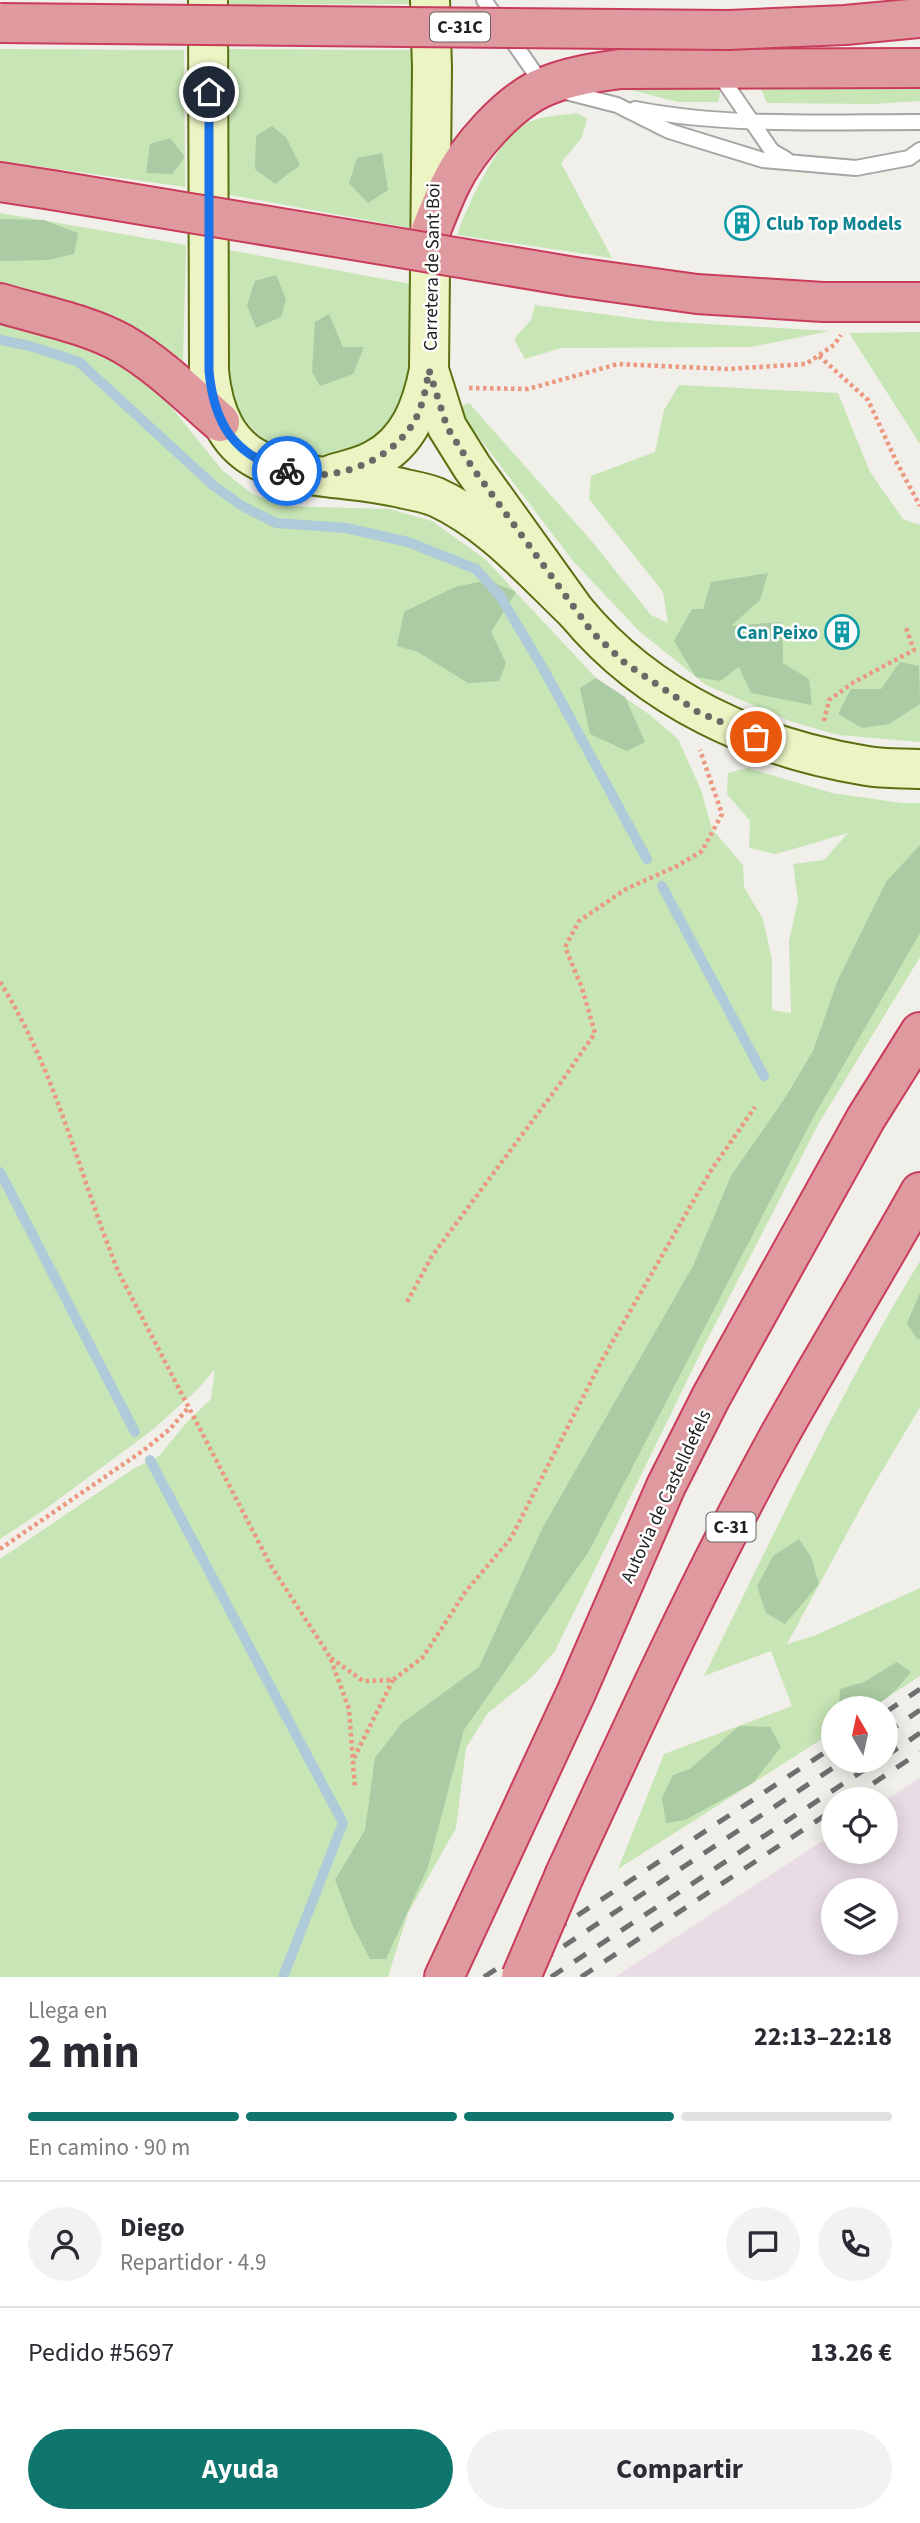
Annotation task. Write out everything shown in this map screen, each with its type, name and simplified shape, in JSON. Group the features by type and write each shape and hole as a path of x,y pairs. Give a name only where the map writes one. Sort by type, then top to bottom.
{"highway":[{"name":"C-31C","path":"0,23 728,30 845,25 920,18"},
{"path":"431,230 450,183 473,149 495,124 524,98 544,86 574,76 620,69 920,68"},
{"path":"0,182 575,277 670,290 823,302 920,302"},
{"path":"0,303 90,330 122,343 163,372 220,422"},
{"name":"Autovia de Castelldefels","path":"444,1977 576,1693 666,1486 705,1408 866,1118 920,1032"},
{"name":"C-31","path":"521,1977 565,1874 667,1653 780,1434 920,1192"}],"street":[{"name":"Carretera de Sant Boi","path":"208,0 209,371 212,397 220,422 241,449 268,466 295,474 324,476 375,460 396,443 414,422 431,377 430,0"},
{"path":"431,377 447,427 472,467 576,612 592,632 625,663 698,712 740,730 816,756 869,766 920,769"},
{"path":"324,476 380,483 434,496 467,515 503,541 576,612"}],"lane":[{"path":"484,0 544,86 673,116 753,121 920,122"},
{"path":"714,68 772,151 792,162"},
{"path":"617,105 669,131 763,160 856,168 909,158 920,150"}],"path":[{"path":"431,377 528,390 618,364 726,369 806,364 834,345 842,333"},
{"path":"819,356 868,400 920,506"},
{"path":"816,756 829,700 854,682 914,650 905,625"},
{"path":"407,1302 432,1256 562,1082 595,1033 582,988 565,947 579,921 626,889 677,866 702,851 722,814 684,703"},
{"path":"0,982 47,1074 70,1133 98,1222 118,1271 271,1566 330,1657 349,1709 355,1790"},
{"path":"354,1758 393,1681 423,1657 466,1591 511,1538 602,1360 710,1172 755,1107"},
{"path":"0,1549 144,1450 170,1429 188,1408"},
{"path":"330,1657 363,1681 393,1681"}],"shaded area":[{"path":"920,1778 920,1977 615,1977 821,1842 821,1864 898,1864 898,1792"}],"green space":[{"path":"230,0 409,0 409,4 229,5"},
{"path":"0,49 184,50 185,187 0,161"},
{"path":"226,49 413,50 410,228 225,194"},
{"path":"637,82 721,90 718,102 678,102 631,90"},
{"path":"920,86 920,101 873,104 767,103 761,89 775,87"},
{"path":"577,113 587,119 582,137 561,163 612,258 457,235 486,172 507,140 529,122"},
{"path":"272,126 286,137 300,165 275,184 255,169 256,136"},
{"path":"170,138 185,157 172,174 146,173 150,144"},
{"path":"382,153 388,190 368,203 349,183 357,158"},
{"path":"0,213 186,245 183,362 142,335 76,304 0,284"},
{"path":"0,219 44,220 78,233 74,254 48,260 0,261"},
{"path":"224,249 410,284 411,343 406,388 388,425 369,442 348,453 324,458 301,456 278,448 257,433 240,412 229,379 226,357"},
{"path":"276,275 286,299 281,317 256,328 247,305 255,281"},
{"path":"535,305 655,321 830,331 751,347 561,348 525,359 514,339 531,320"},
{"path":"329,314 343,347 364,347 353,374 320,386 312,372 315,322"},
{"path":"0,323 71,343 128,368 164,398 222,470 251,493 282,506 389,509 432,521 485,559 596,678 650,715 678,739 701,790 712,829 743,865 744,887 763,919 772,960 772,1010 791,1013 789,941 798,900 793,864 824,860 848,833 776,854 749,848 750,821 727,794 728,773 748,768 832,793 920,803 920,957 819,1123 704,1346 555,1651 532,1677 487,1714 466,1748 456,1828 408,1913 388,1977 0,1977 0,1559 133,1469 159,1456 187,1422 211,1399 215,1369 197,1390 151,1431 47,1508 0,1539"},
{"path":"920,332 920,444 849,333"},
{"path":"679,385 838,393 870,472 903,519 920,525 920,742 838,735 790,721 706,685 639,631 573,561 462,415 460,407 469,403 589,538 651,615 668,623 663,592 589,499 591,476 655,452 664,410"},
{"path":"768,573 760,600 731,626 780,622 783,663 809,679 812,705 751,693 739,667 720,681 696,677 674,641 692,609 703,609 711,582"},
{"path":"488,580 516,592 491,632 506,663 499,681 468,683 418,652 397,646 404,612 455,587"},
{"path":"900,662 919,666 920,704 889,724 862,728 838,714 851,689 881,689"},
{"path":"596,678 625,697 645,742 627,751 590,734 580,688"},
{"path":"920,845 920,933 814,1116 589,1551 464,1730 428,1867 386,1959 370,1959 352,1924 335,1880 365,1830 375,1758 402,1723 479,1667 543,1527 693,1266 731,1176 785,1098 813,1051 838,980 886,882"},
{"path":"920,1261 920,1407 870,1491 787,1644 814,1636 920,1588 920,1676 889,1696 821,1696 821,1740 618,1869 664,1754 792,1706 771,1651 704,1676 781,1518 890,1311"},
{"path":"920,1293 920,1339 917,1339 907,1323"},
{"path":"799,1539 811,1557 819,1584 785,1624 766,1613 757,1586 773,1556"},
{"path":"897,1662 911,1672 888,1696 840,1696 840,1689 864,1682"},
{"path":"739,1726 770,1727 781,1747 753,1783 685,1820 666,1823 662,1798 673,1775 690,1769"}],"waterway":[{"path":"0,340 30,346 79,362 214,486 244,507 276,523 346,528 408,542 476,569 500,596 544,670 647,859"},
{"path":"662,886 764,1076"},
{"path":"0,1172 135,1432"},
{"path":"150,1460 343,1823 283,1977"}],"railway":[{"path":"898,1704 920,1689"},
{"path":"898,1725 920,1710"},
{"path":"898,1748 920,1733"},
{"path":"868,1787 920,1752"},
{"path":"484,1977 821,1755"},
{"path":"517,1977 825,1773"},
{"path":"551,1977 859,1773"},
{"path":"581,1977 821,1818"}],"way so far":[{"path":"287,471 324,476 375,460 396,443 414,422 423,399 429,370 447,427 472,467 592,632 625,663 669,694 698,712 756,737"}],"place":[{"name":"Club Top Models","path":"742,223"},
{"name":"Can Peixo","path":"842,632"}],"route":[{"path":"209,92 209,371 212,397 220,422 241,449 268,466 287,471"}]}
